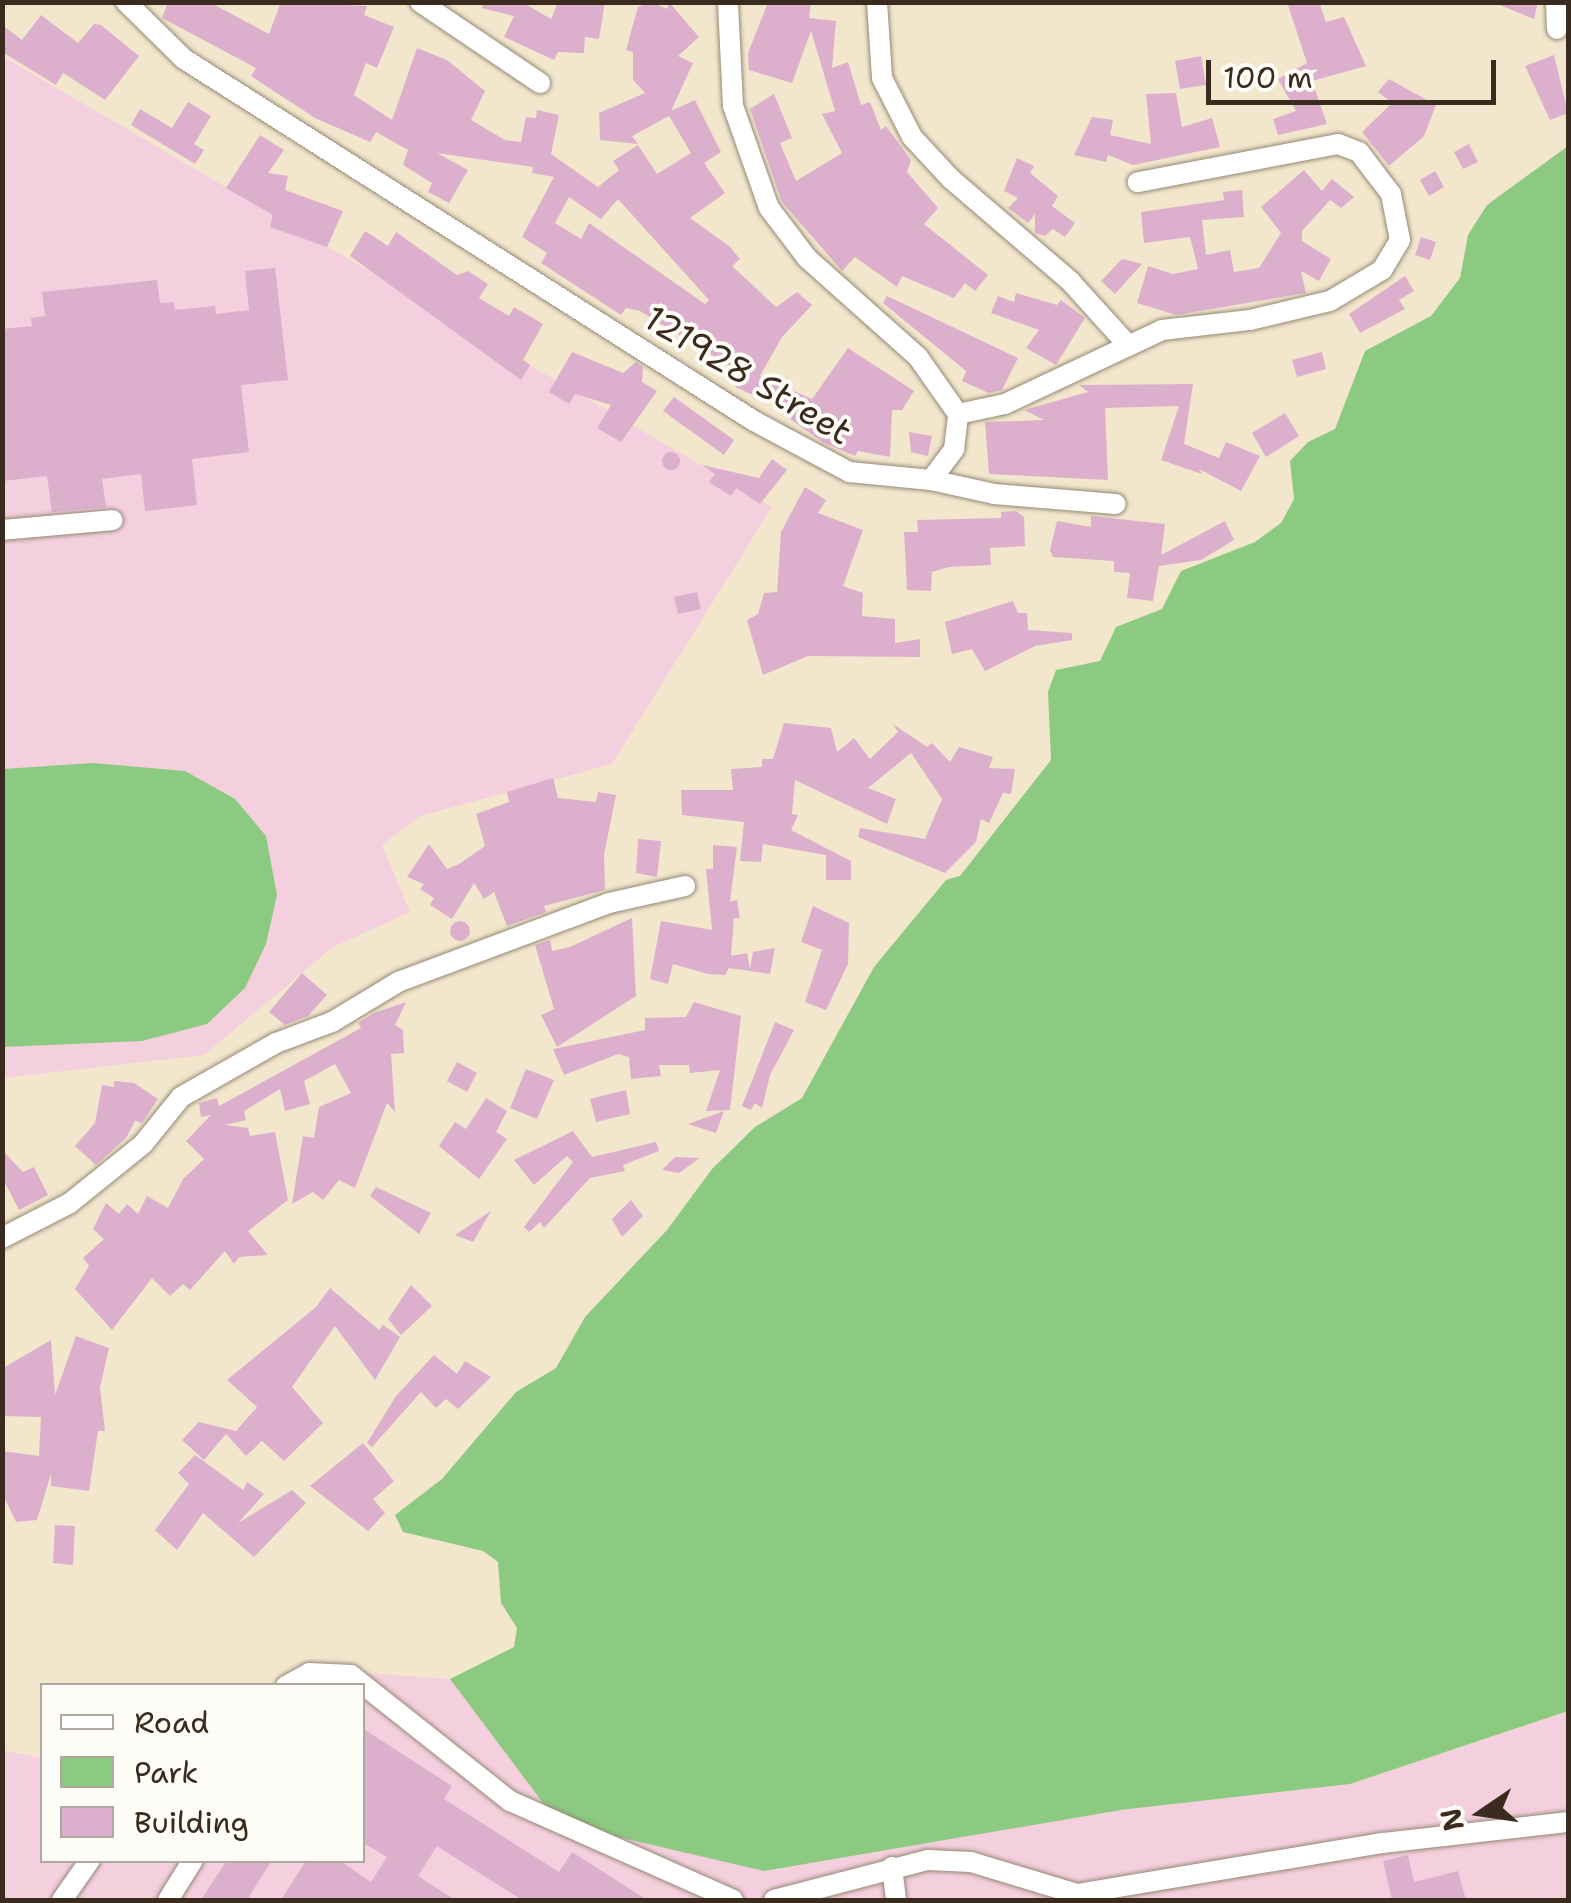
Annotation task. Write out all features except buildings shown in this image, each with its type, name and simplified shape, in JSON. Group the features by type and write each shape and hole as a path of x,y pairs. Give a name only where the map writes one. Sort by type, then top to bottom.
{"street":[{"name":"121928 Street","path":"126,2 184,59 754,421 850,472 930,480 994,494 1116,504"},
{"path":"420,2 540,83"},
{"path":"728,2 733,106 769,208 808,258 918,357 958,414 954,449 930,480"},
{"path":"876,2 882,78 912,137 1070,281 1127,344"},
{"path":"1556,2 1556,29"},
{"path":"958,414 1005,404 1162,330 1250,320 1330,301 1382,270 1400,240 1391,194 1358,152 1338,144 1138,182"},
{"path":"2,530 113,520"},
{"path":"2,1238 70,1203 143,1144 181,1097 276,1043 332,1022 398,982 609,904 685,886"},
{"path":"291,1683 308,1673 351,1675 361,1683"},
{"path":"365,1686 510,1801 733,1900"},
{"path":"774,1900 928,1860 971,1862 1077,1894 1383,1843 1568,1822"},
{"path":"62,1900 88,1863"},
{"path":"168,1900 191,1863"},
{"path":"892,1867 896,1900"}],"shaded area":[{"path":"2,56 772,507 612,764 420,816 382,845 410,912 333,947 204,1055 3,1078"},
{"path":"319,1670 450,1679 558,1823 1121,1810 1350,1784 1568,1711 1568,1900 3,1900 2,1750 40,1758 40,1863 365,1863 365,1683 287,1683"}],"green space":[{"path":"1568,146 1568,1711 1350,1784 1121,1810 764,1871 558,1823 450,1679 514,1647 517,1628 501,1603 498,1562 483,1551 403,1532 395,1515 442,1479 516,1392 556,1368 585,1317 667,1230 712,1169 755,1127 802,1098 874,967 946,880 960,876 1051,760 1048,692 1056,670 1100,661 1116,627 1162,609 1181,571 1255,542 1281,523 1294,499 1290,461 1308,442 1335,429 1365,351 1431,316 1460,278 1468,235 1487,205"},
{"path":"93,763 185,771 235,799 266,836 277,895 266,944 245,988 207,1024 142,1041 3,1047 3,769"}]}
